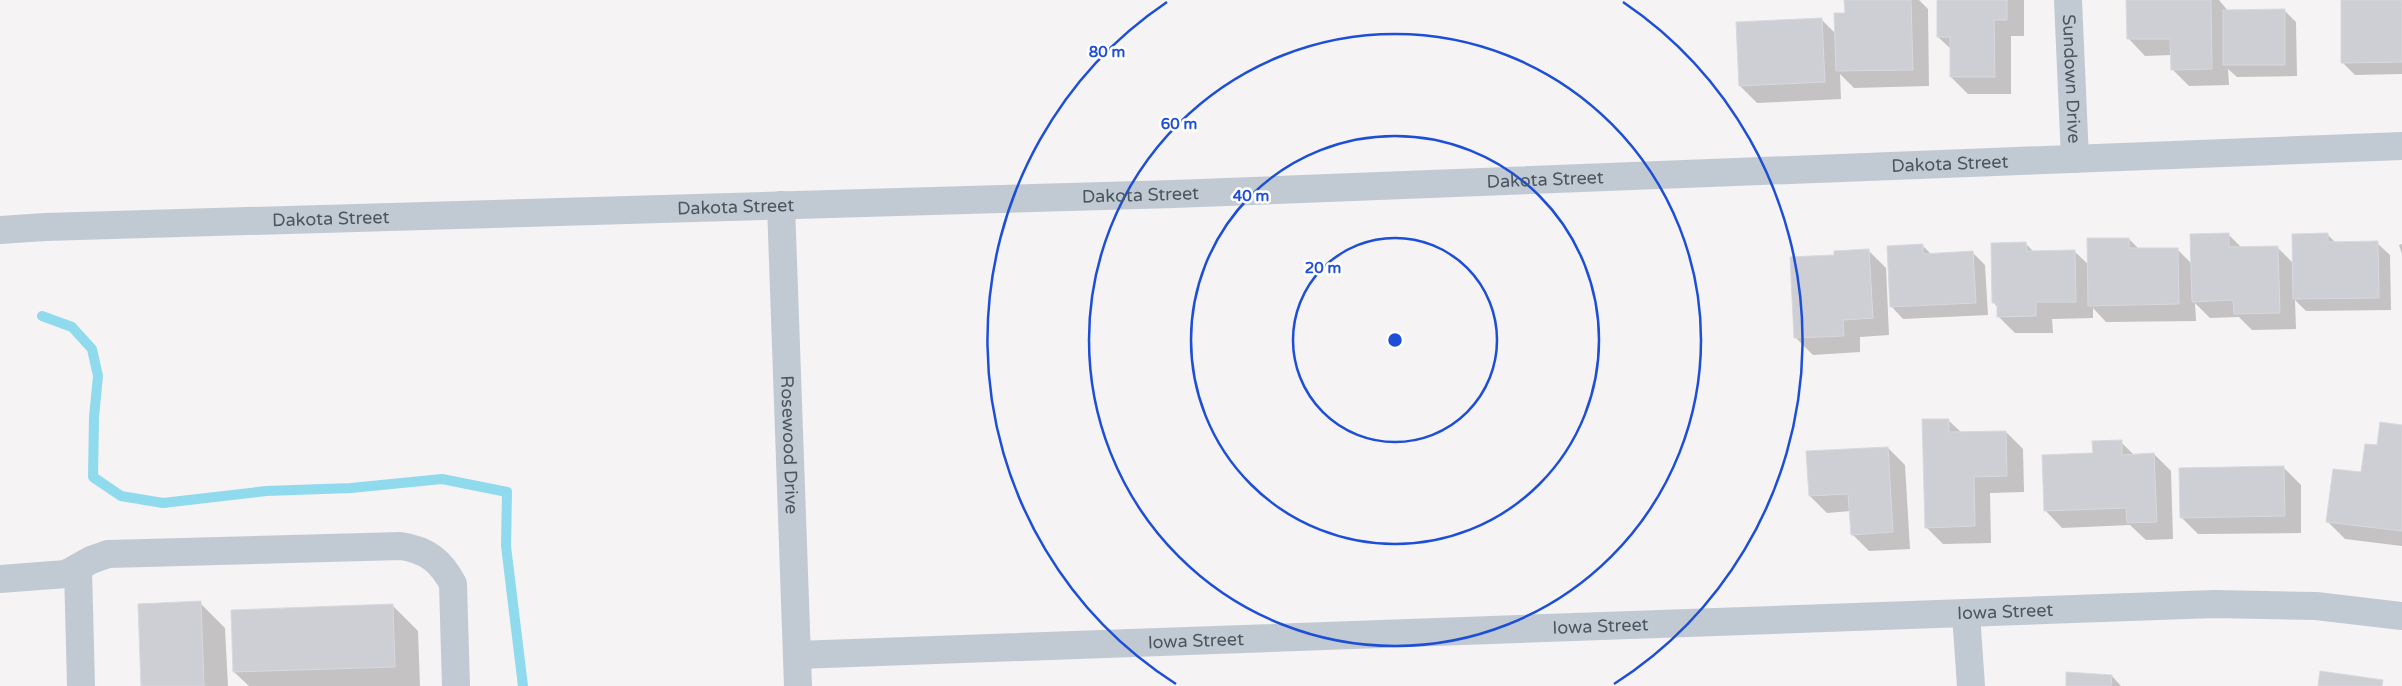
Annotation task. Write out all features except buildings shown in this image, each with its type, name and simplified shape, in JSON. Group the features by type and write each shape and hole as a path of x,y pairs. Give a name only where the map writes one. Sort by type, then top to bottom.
{"street":[{"name":"Sundown Drive","path":"2068,0 2075,158"},
{"name":"Dakota Street","path":"0,230 55,226 1174,194 2402,146"},
{"name":"Rosewood Drive","path":"781,205 798,686"},
{"path":"0,579 66,574 78,569 91,560 108,554 401,546 419,549 432,556 446,570 453,584 456,686"},
{"path":"78,569 81,686"},
{"name":"Iowa Street","path":"797,655 2215,604 2316,606 2402,616"},
{"path":"1966,614 1971,686"}],"waterway":[{"path":"42,316 72,327 92,349 98,376 94,417 93,477 121,496 163,503 266,491 351,488 442,479 507,492 506,546 523,686"}]}
